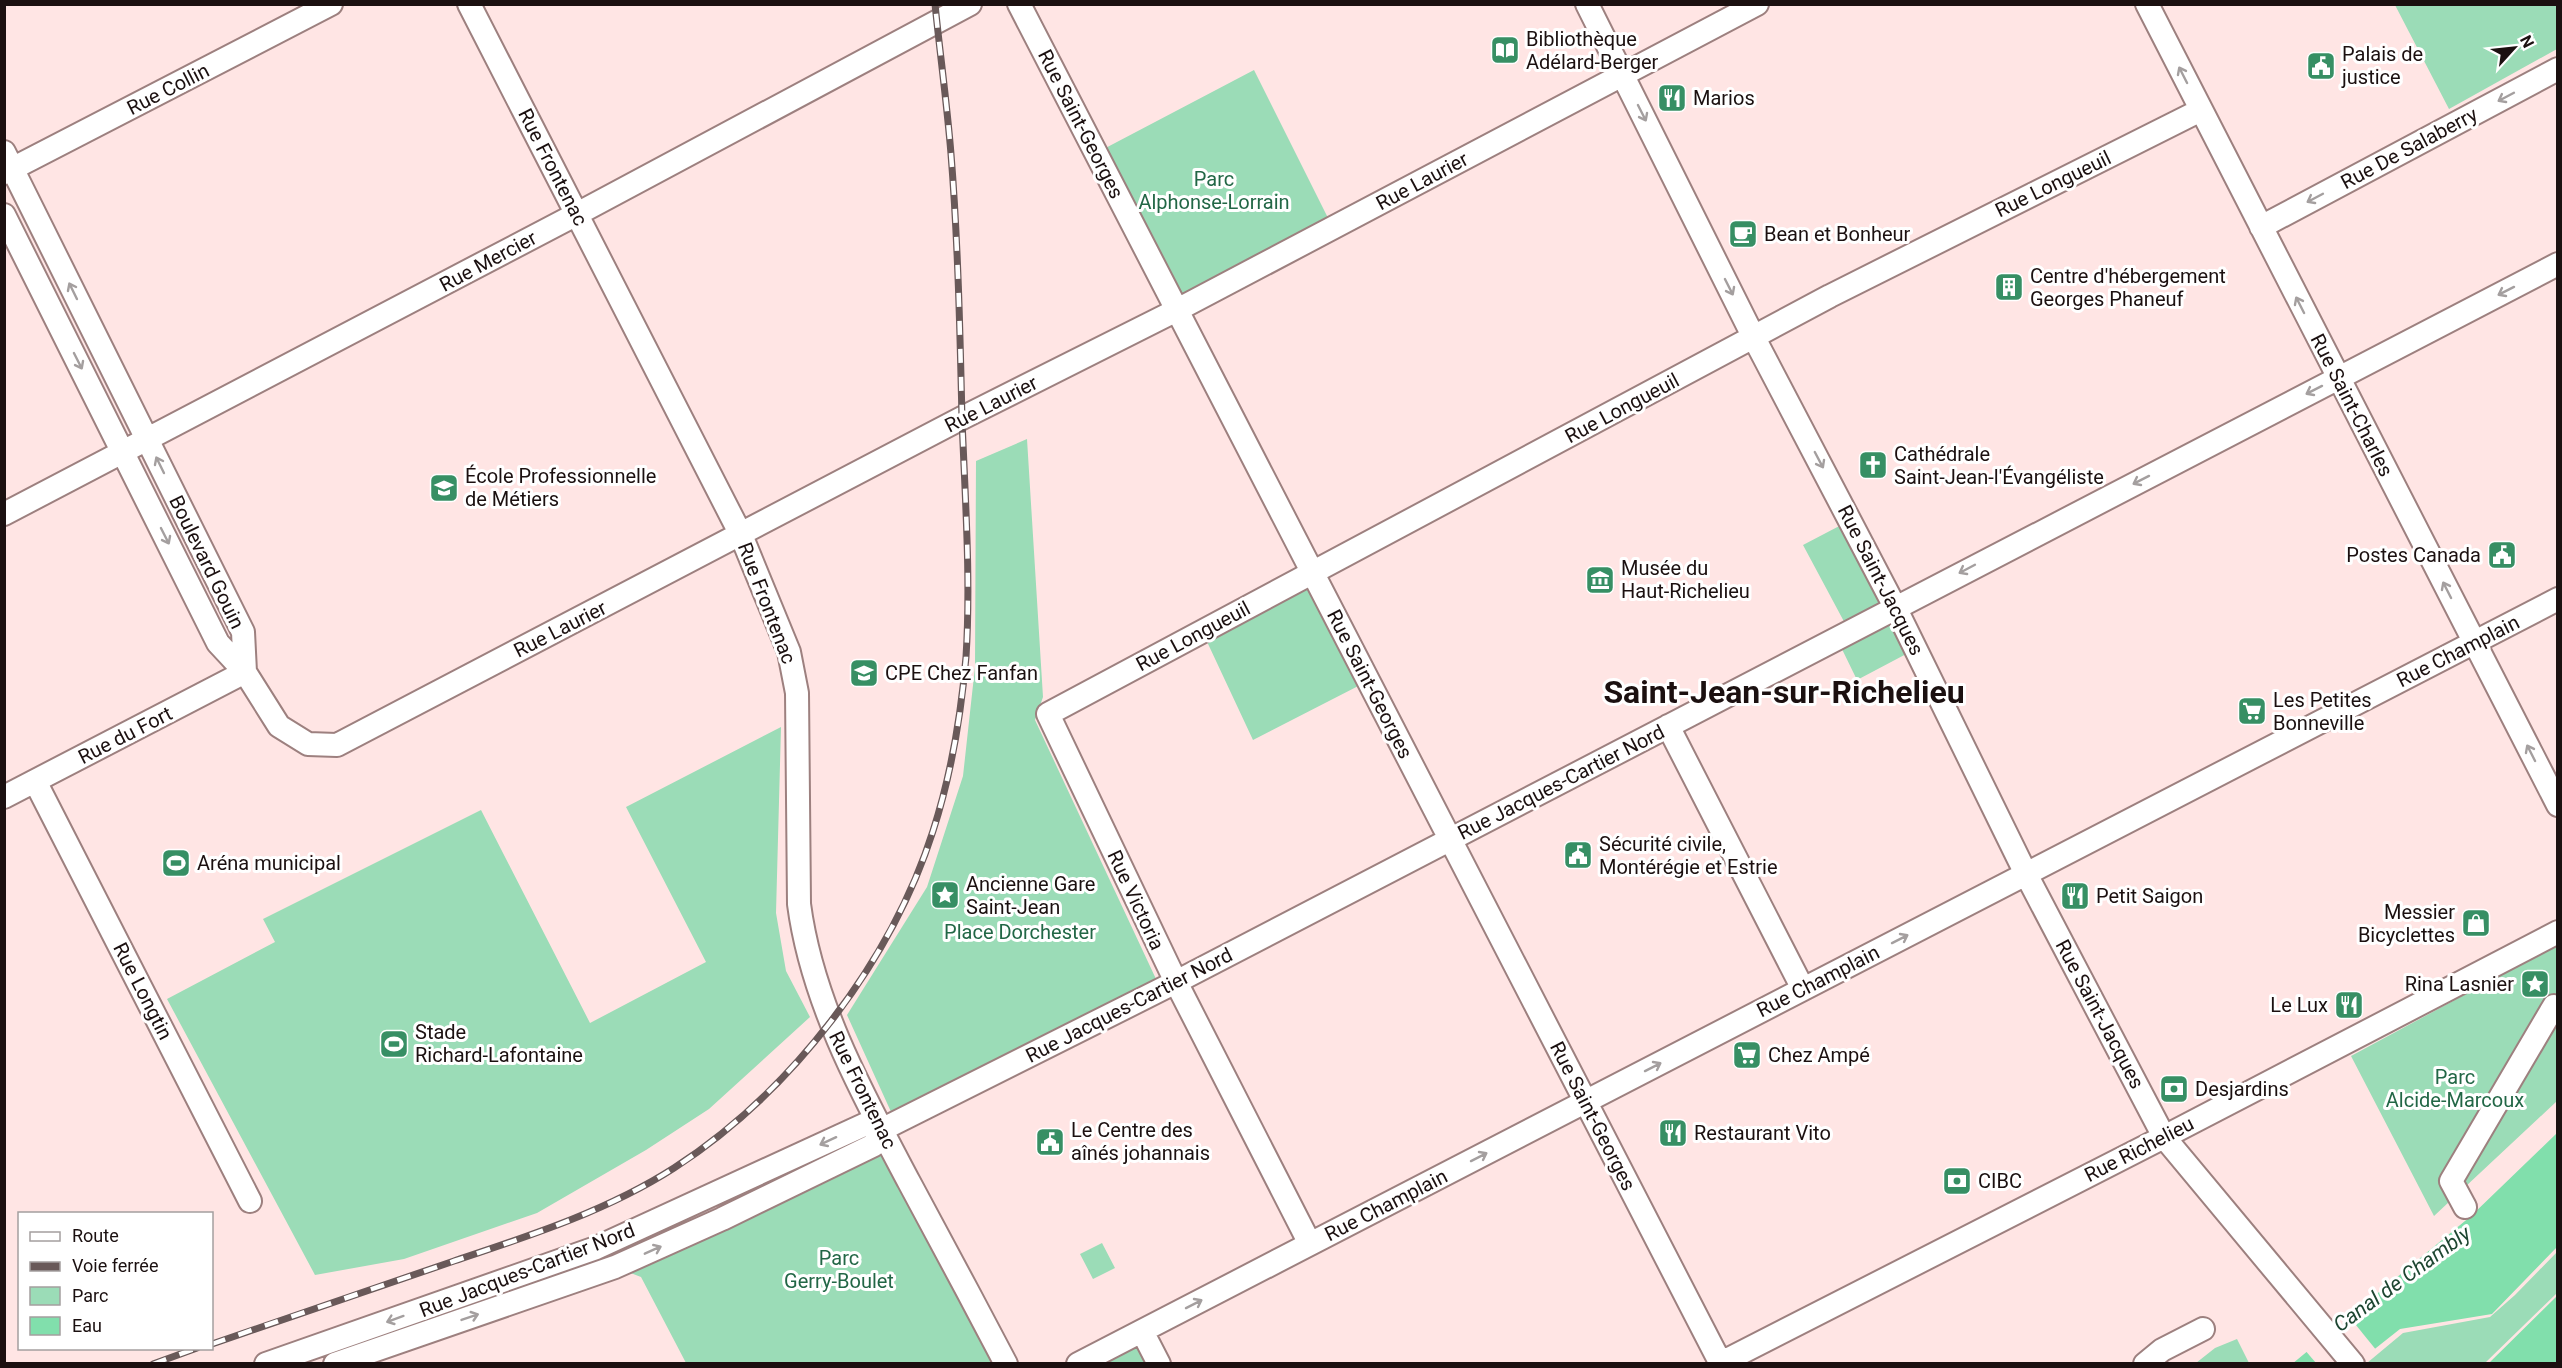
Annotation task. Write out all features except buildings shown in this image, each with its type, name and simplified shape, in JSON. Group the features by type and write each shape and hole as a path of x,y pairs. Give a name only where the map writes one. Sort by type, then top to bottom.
{"street":[{"name":"Rue Collin","path":"7,164 331,4"},
{"name":"Rue Frontenac","path":"469,4 741,536 789,652 797,693 799,758 797,848 799,904 804,938 831,1021 881,1130 1006,1364"},
{"name":"Rue Mercier","path":"4,514 577,214 970,4"},
{"name":"Rue Saint-Georges","path":"1019,4 1720,1363"},
{"name":"Rue Saint-Jacques","path":"1587,4 1753,336 1895,607 2026,874 2164,1137 2353,1364"},
{"name":"Rue Laurier","path":"245,672 279,726 308,744 337,745 741,536 962,418 1177,310 1756,4"},
{"name":"Rue Saint-Charles","path":"2146,4 2558,806"},
{"name":"Rue De Salaberry","path":"2261,227 2558,69"},
{"name":"Rue Longueuil","path":"1048,714 1877,271 2201,110"},
{"name":"Boulevard Gouin","path":"7,164 243,632 245,672"},
{"name":"Boulevard Gouin","path":"4,215 218,643 245,672"},
{"name":"Rue Jacques-Cartier Nord","path":"335,1364 615,1268 874,1145 881,1130 1176,982 2558,264"},
{"name":"Rue Champlain","path":"1078,1364 2558,599"},
{"name":"Rue du Fort","path":"4,797 245,672"},
{"name":"Rue Victoria","path":"1048,714 1176,982 1310,1244"},
{"path":"1668,726 1803,989"},
{"name":"Rue Longtin","path":"35,781 250,1201"},
{"name":"Rue Richelieu","path":"1720,1363 2164,1137 2558,932"},
{"path":"2465,1207 2451,1181 2556,1000"},
{"name":"Rue Jacques-Cartier Nord","path":"266,1364 596,1248 866,1124 881,1130"},
{"path":"2145,1364 2162,1350 2202,1329"},
{"path":"1142,1331 1159,1364"}],"green space":[{"path":"2395,5 2557,5 2557,49 2449,109"},
{"name":"Parc Alphonse-Lorrain","path":"1254,70 1333,228 1177,310 1096,153"},
{"name":"Place Dorchester","path":"1027,439 1043,697 1035,720 1156,979 892,1114 847,1015 927,887 963,776 975,667 976,461"},
{"path":"1845,523 1889,606 1848,629 1803,545"},
{"path":"1312,572 1368,681 1253,740 1202,631"},
{"path":"1892,616 1910,652 1857,680 1839,643"},
{"name":"Stade Richard-Lafontaine","path":"781,727 776,913 786,971 810,1017 709,1109 646,1150 537,1213 404,1259 315,1275 167,999 275,942 263,919 481,810 590,1023 706,962 626,807"},
{"name":"Parc Alcide-Marcoux","path":"2557,945 2557,1101 2434,1216 2351,1056"},
{"name":"Parc Gerry-Boulet","path":"881,1149 995,1363 686,1363 641,1277 615,1267"},
{"path":"1102,1243 1115,1268 1093,1279 1080,1254"},
{"path":"2557,1252 2557,1293 2485,1363 2367,1363 2403,1333 2490,1317"},
{"path":"1142,1331 1159,1364 1078,1364"},
{"path":"2237,1339 2249,1363 2196,1363 2215,1348"}],"water":[{"name":"Canal de Chambly","path":"2557,1133 2557,1247 2492,1314 2400,1329 2357,1363 2292,1364 2471,1216"},
{"path":"2557,1296 2557,1363 2489,1363"}],"pier":[{"path":"2347,1314 2377,1351 2362,1364 2316,1363 2304,1349"}],"railway":[{"path":"213,1344 567,1221 622,1197 674,1168 717,1137 758,1102 796,1063 831,1021 863,976 891,929 915,880 939,810 954,745 966,657 968,568 957,253 949,135 935,4"},
{"path":"153,1364 192,1350"}],"place":[{"name":"Bibliothèque Adélard-Berger","path":"1505,50"},
{"name":"Palais de justice","path":"2321,66"},
{"name":"Marios","path":"1672,98"},
{"name":"Bean et Bonheur","path":"1743,234"},
{"name":"Centre d'hébergement Georges Phaneuf","path":"2009,287"},
{"name":"Cathédrale Saint-Jean-l'Évangéliste","path":"1873,465"},
{"name":"École Professionnelle de Métiers","path":"444,488"},
{"name":"Postes Canada","path":"2502,555"},
{"name":"Musée du Haut-Richelieu","path":"1600,580"},
{"name":"CPE Chez Fanfan","path":"864,673"},
{"name":"Les Petites Bonneville","path":"2252,711"},
{"name":"Sécurité civile, Montérégie et Estrie","path":"1578,855"},
{"name":"Aréna municipal","path":"176,863"},
{"name":"Ancienne Gare Saint-Jean","path":"945,895"},
{"name":"Petit Saigon","path":"2075,896"},
{"name":"Messier Bicyclettes","path":"2476,923"},
{"name":"Rina Lasnier","path":"2535,984"},
{"name":"Le Lux","path":"2349,1005"},
{"name":"Stade Richard-Lafontaine","path":"394,1044"},
{"name":"Chez Ampé","path":"1747,1055"},
{"name":"Desjardins","path":"2174,1089"},
{"name":"Restaurant Vito","path":"1673,1133"},
{"name":"Le Centre des aînés johannais","path":"1050,1142"},
{"name":"CIBC","path":"1957,1181"}],"district":[{"name":"Saint-Jean-sur-Richelieu","path":"1784,692"}]}
